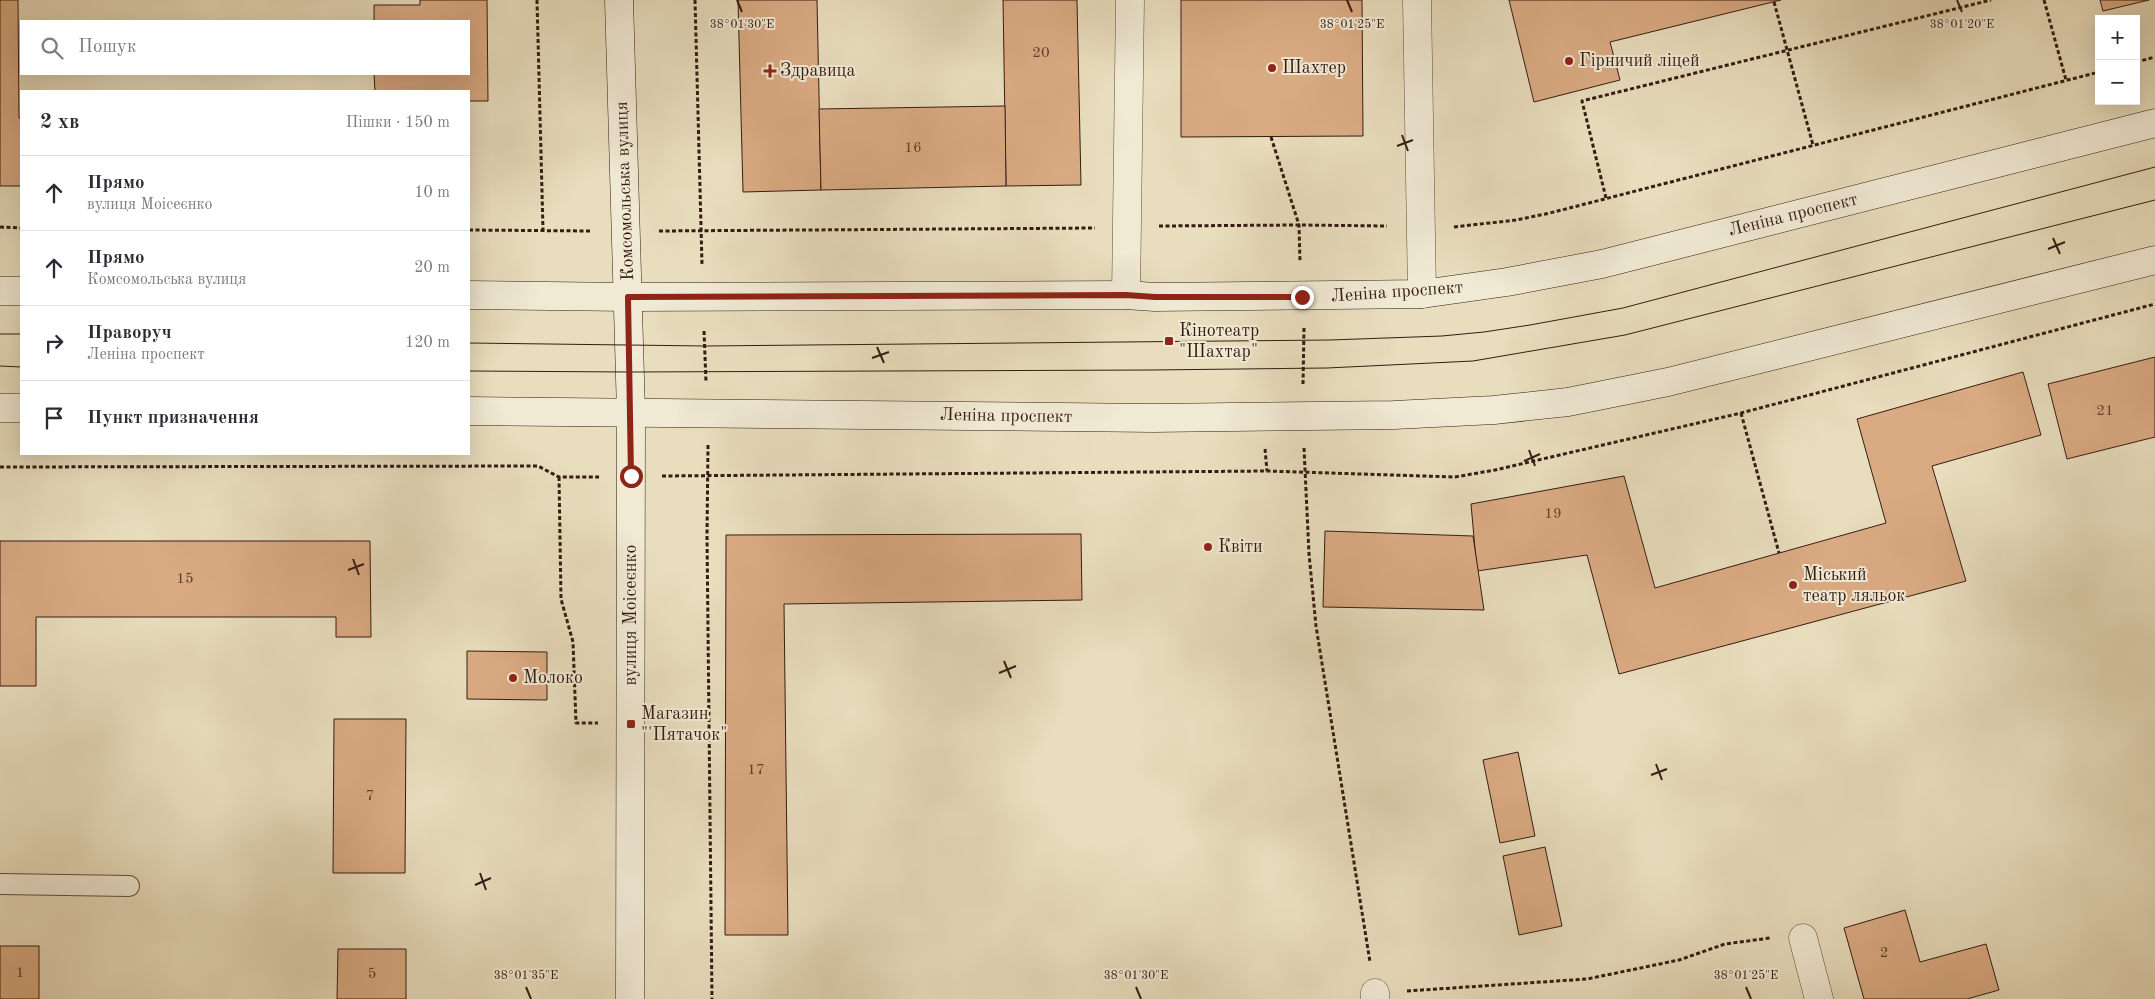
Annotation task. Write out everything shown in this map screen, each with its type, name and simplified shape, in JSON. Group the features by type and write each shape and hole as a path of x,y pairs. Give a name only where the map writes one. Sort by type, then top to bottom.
{"main road":[{"name":"Комсомольська вулиця","path":"619,0 631,412"},
{"path":"1126,295 1130,0"},
{"path":"1418,0 1422,294"},
{"name":"Леніна проспект","path":"470,296 1126,295 1155,297 1302,297 1422,294 1507,282 1602,264 2155,123"},
{"name":"Леніна проспект","path":"470,411 1153,418 1394,415 1494,410 1568,402 1668,382 2155,260"},
{"path":"0,291 20,291"},
{"path":"0,408 20,408"},
{"name":"вулиця Моісеєнко","path":"630,999 631,412"},
{"path":"1803,938 1819,999"}],"lane":[{"path":"0,884 129,886"}],"path":[{"path":"537,0 543,230"},
{"path":"695,0 709,476 707,536 712,999"},
{"path":"1606,198 1582,101 1991,0"},
{"path":"2044,0 2066,80"},
{"path":"1774,2 1813,145"},
{"path":"2140,61 2155,57"},
{"path":"470,230 1127,228 1299,225 1463,227 1516,220 2095,73"},
{"path":"1271,136 1299,225 1302,297"},
{"path":"0,227 20,228"},
{"path":"1741,413 1779,553"},
{"path":"1306,473 1309,554 1316,626 1375,996 1587,979 1680,960 1725,944 1762,938 1803,938"},
{"path":"559,477 561,599 573,642 576,723 631,724"}],"building":[{"path":"0,0 18,0 20,186 0,186"},
{"path":"420,0 487,0 488,101 470,101 470,90 375,90 374,75 470,75 470,20 374,20 374,5 420,5"},
{"path":"738,0 817,0 821,190 743,192"},
{"path":"1003,0 1077,0 1081,185 1006,186"},
{"name":"Шахтер","path":"1181,0 1362,0 1363,136 1181,137"},
{"name":"Гірничий ліцей","path":"1509,0 1781,0 1610,42 1620,80 1534,102"},
{"path":"2100,0 2149,0 2103,11"},
{"path":"1005,106 1006,186 821,190 819,109"},
{"path":"2155,357 2155,437 2067,459 2048,384"},
{"path":"2023,372 2041,435 1932,466 1966,581 1619,674 1587,555 1477,571 1471,504 1624,476 1655,588 1886,523 1857,419"},
{"path":"1325,531 1473,536 1484,610 1323,607"},
{"path":"1081,534 1082,600 784,604 788,935 725,935 726,535"},
{"path":"0,541 370,541 371,637 336,637 336,617 36,617 36,686 0,686"},
{"path":"467,651 547,652 547,700 467,699"},
{"path":"334,719 406,719 405,873 333,873"},
{"path":"1518,752 1535,836 1500,843 1483,760"},
{"path":"1545,847 1562,926 1519,935 1503,856"},
{"path":"1905,910 1920,962 1986,944 1999,990 1967,999 1864,999 1844,928"},
{"path":"0,946 39,946 39,999 0,999"},
{"path":"338,949 406,949 406,999 337,999"}],"tram line":[{"path":"470,343 705,346 1330,340 1442,336 1484,332 1623,308 2155,167"},
{"path":"470,371 1152,370 1327,368 1473,361 1625,335 2155,200"},
{"path":"0,334 20,334"},
{"path":"0,366 20,367"}],"place":[{"name":"Гірничий ліцей","path":"1569,61"},
{"name":"Шахтер","path":"1272,68"},
{"name":"Здравица","path":"770,71"},
{"name":"Кінотеатр \"Шахтар\"","path":"1169,341"},
{"name":"Квіти","path":"1208,547"},
{"name":"Міський театр ляльок","path":"1793,585"},
{"name":"Молоко","path":"513,678"},
{"name":"Магазин \"'Пятачок\"","path":"631,724"}],"route":[{"path":"631,476 628,297 1126,295 1155,297 1302,297"}]}
